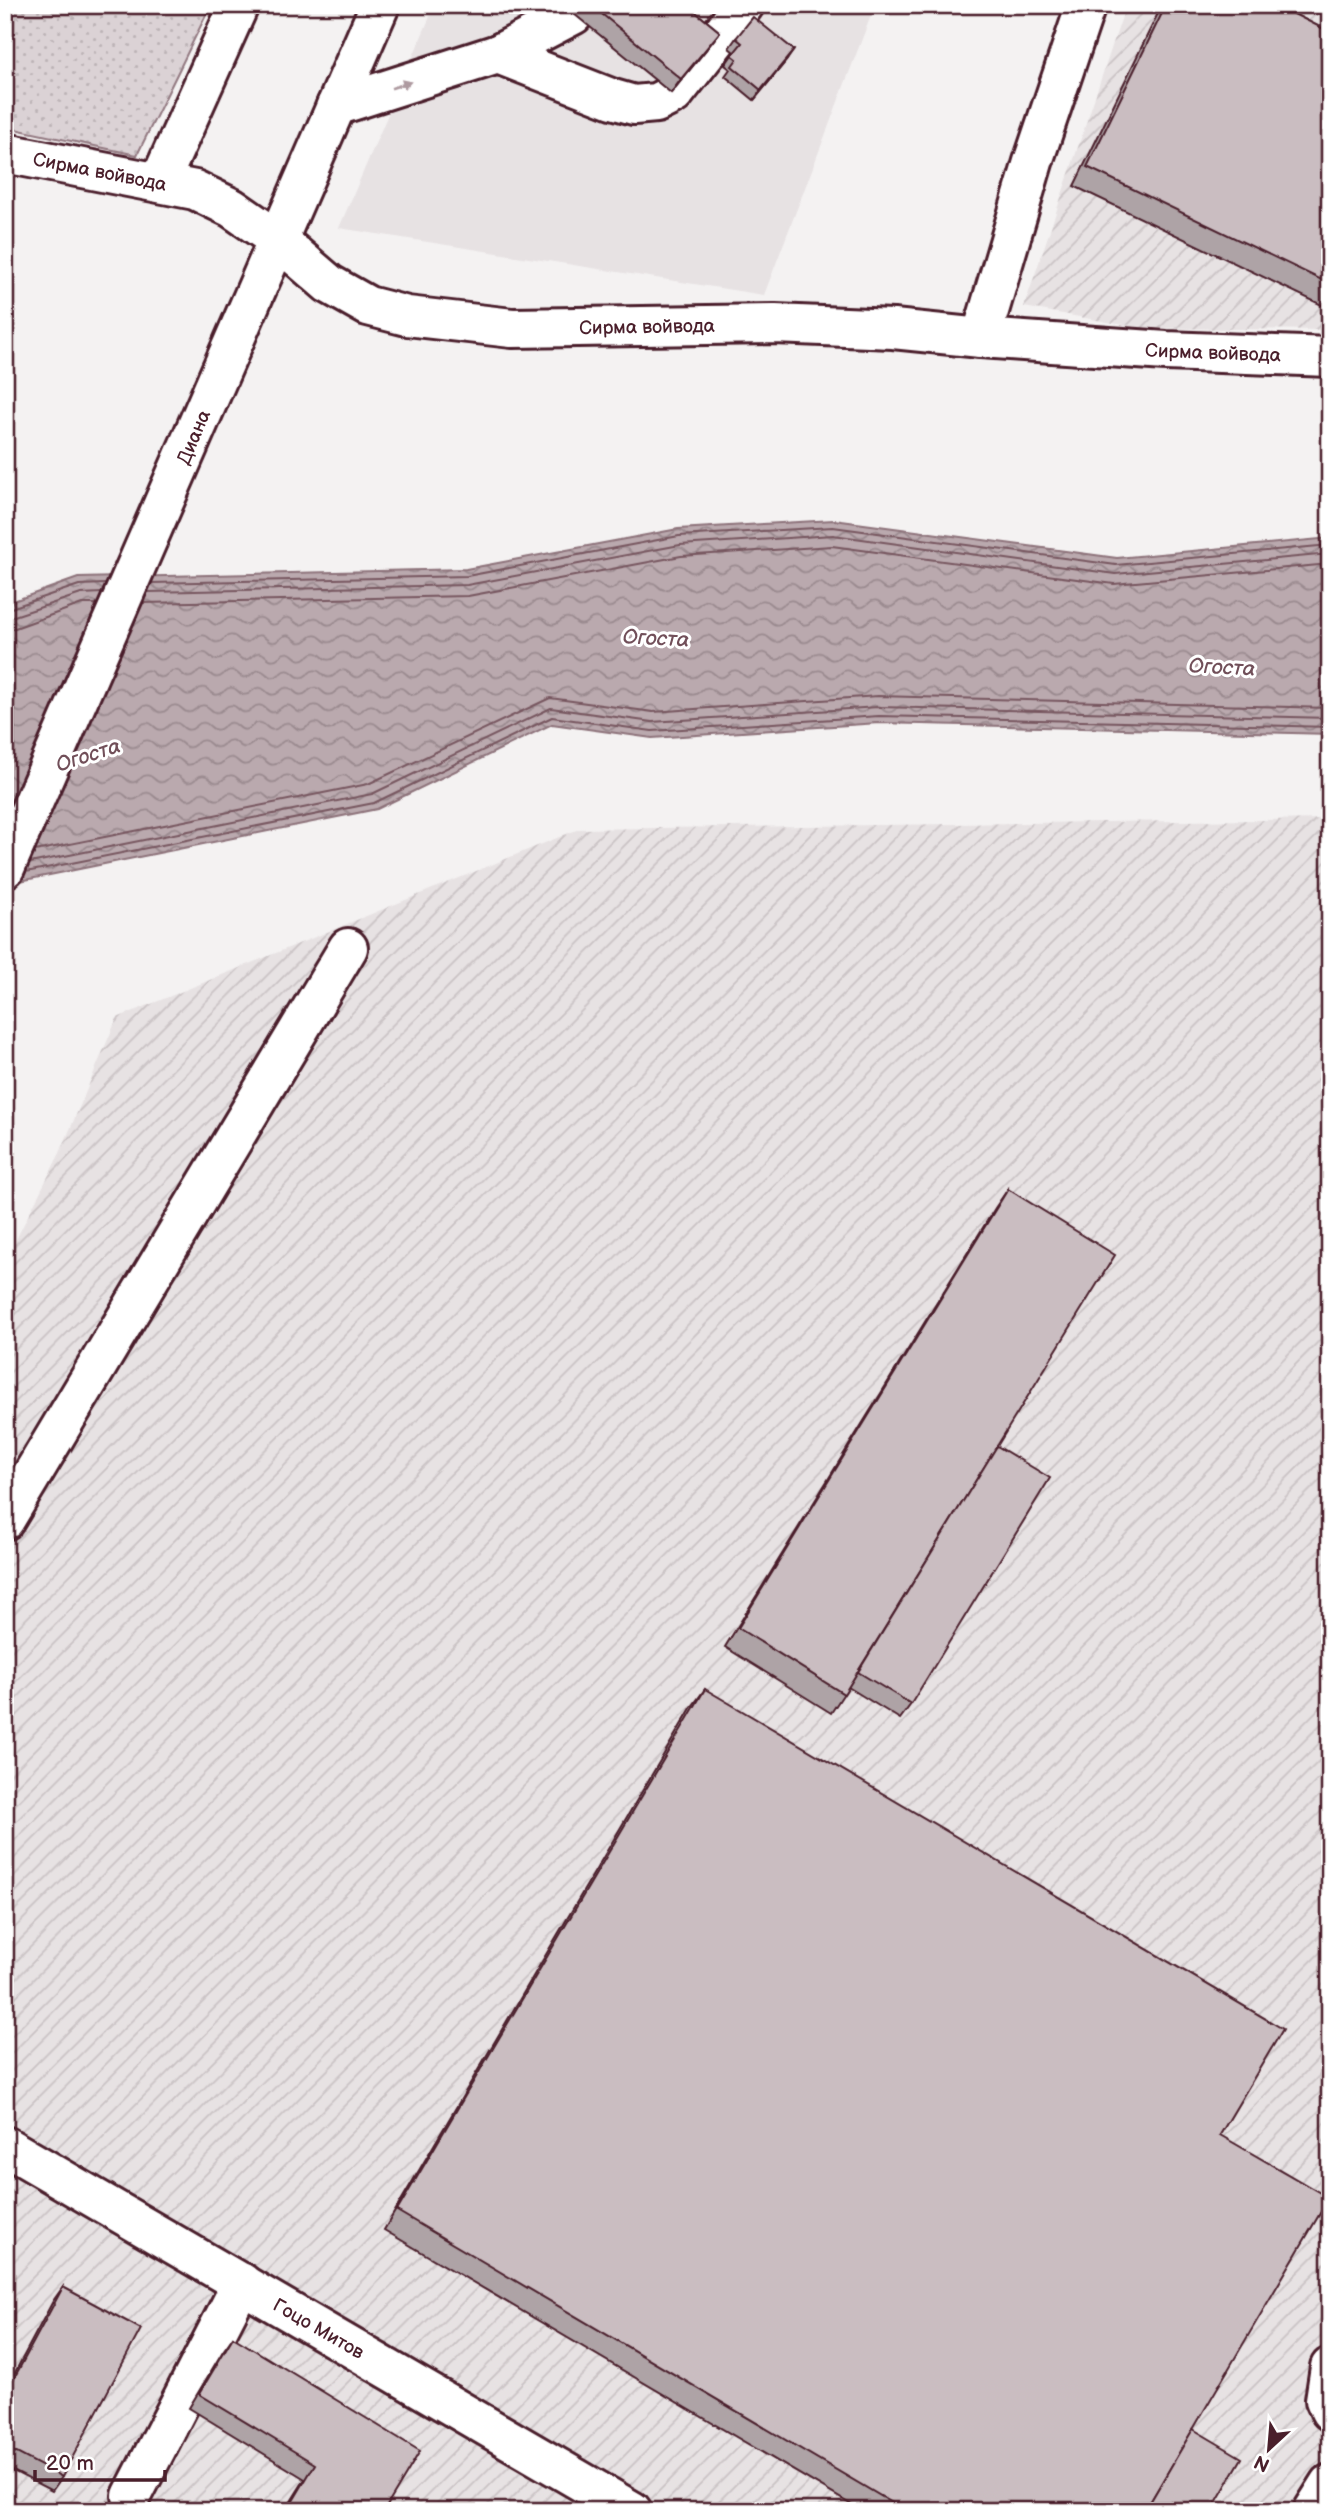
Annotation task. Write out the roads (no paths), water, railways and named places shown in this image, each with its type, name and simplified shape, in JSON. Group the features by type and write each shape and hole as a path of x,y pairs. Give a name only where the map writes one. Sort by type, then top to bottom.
{"street":[{"path":"160,181 239,5"},
{"name":"Диана","path":"5,869 380,5"},
{"path":"498,54 613,99 635,105 656,103 674,94 744,5"},
{"path":"981,338 1033,162 1086,5"},
{"path":"336,106 498,54 573,15"},
{"name":"Сирма войвода","path":"5,153 160,181 195,190 232,208 278,240 329,284 368,306 407,316 512,328 775,324 893,329 1166,351 1330,357"},
{"path":"5,1520 348,948"},
{"name":"Гоцо Митов","path":"5,2146 632,2511"},
{"path":"132,2496 242,2283"},
{"path":"1330,2367 1325,2400 1330,2412"},
{"path":"1313,2511 1330,2484"}],"water":[{"name":"Огоста","path":"834,520 1117,558 1330,538 1330,734 879,723 652,738 552,724 377,809 5,884 5,604 78,578 466,569 678,529"}]}
